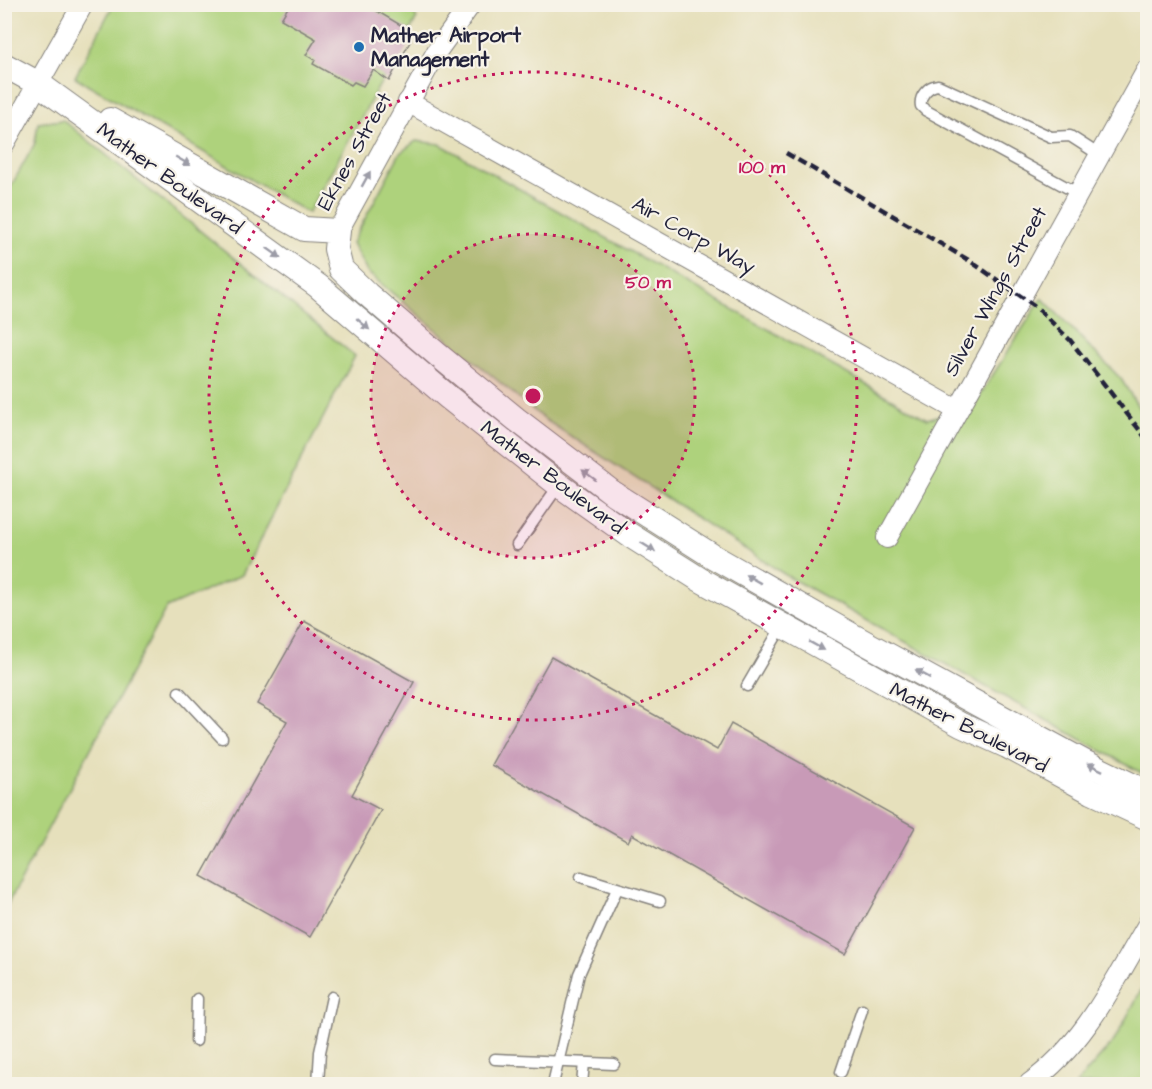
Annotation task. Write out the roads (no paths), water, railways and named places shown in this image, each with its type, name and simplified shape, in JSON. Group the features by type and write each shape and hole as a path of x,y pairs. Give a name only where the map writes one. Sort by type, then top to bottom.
{"street":[{"path":"4,144 83,4"},
{"name":"Eknes Street","path":"338,231 437,51 471,4"},
{"name":"Mather Boulevard","path":"4,65 39,84 318,286 448,397 559,485 628,534 699,579 961,725 1148,818"},
{"name":"Silver Wings Street","path":"887,538 1098,154 1148,68"},
{"path":"39,84 133,132 304,229 338,231"},
{"name":"Air Corp Way","path":"408,102 957,410"},
{"name":"Mather Boulevard","path":"338,231 336,249 341,269 367,294 438,356 613,493 714,557 843,630 1084,762 1148,793"},
{"path":"1029,1084 1070,1049 1093,1019 1148,924"}],"lane":[{"path":"1077,193 925,110 921,106 922,97 929,88 938,85 1052,137 1070,136 1098,154"},
{"path":"517,545 559,485"},
{"path":"747,686 782,626"},
{"path":"178,692 222,738"},
{"path":"581,877 660,901"},
{"path":"553,1084 579,974 617,889"},
{"path":"318,1084 320,1052 332,997"},
{"path":"196,1041 197,999"},
{"path":"841,1072 862,1010"},
{"path":"495,1059 614,1064"},
{"path":"582,1084 584,1063"}],"railway":[{"path":"786,153 970,261 1035,306 1070,340 1148,441"}],"place":[{"name":"Mather Airport Management","path":"359,47"}]}
